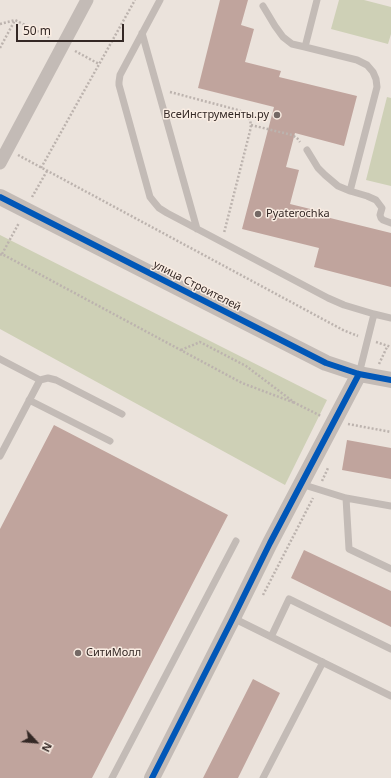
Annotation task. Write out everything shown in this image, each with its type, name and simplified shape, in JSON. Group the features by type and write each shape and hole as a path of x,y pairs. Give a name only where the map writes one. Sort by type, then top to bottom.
{"street":[{"path":"0,163 87,0"},
{"name":"улица Строителей","path":"0,197 326,363 366,375 391,380"},
{"path":"152,778 301,484 334,422 366,375"}],"lane":[{"path":"160,0 119,79 119,85 150,197 163,210 332,300 344,305 391,318"},
{"path":"305,47 317,0"},
{"path":"263,6 278,32 292,44 357,60 367,65 373,72 376,79 377,88 350,191"},
{"path":"142,33 197,229"},
{"path":"307,150 318,168 325,176 338,186 376,200 382,208 380,215 381,218 391,223"},
{"path":"366,375 368,339 374,314"},
{"path":"0,359 40,380 48,378 56,380 122,414"},
{"path":"0,456 40,380"},
{"path":"29,400 110,441"},
{"path":"301,484 346,498 391,506"},
{"path":"346,498 350,548 391,569"},
{"path":"112,778 236,540"},
{"path":"271,637 289,599 391,649"},
{"path":"233,618 391,696"},
{"path":"263,778 323,662"}],"path":[{"path":"41,168 135,0"},
{"path":"0,48 19,13"},
{"path":"0,24 15,20"},
{"path":"0,40 15,20"},
{"path":"158,89 238,110 248,116 251,125 250,131 222,242"},
{"path":"251,125 294,136 307,150"},
{"path":"7,150 343,330 391,348"},
{"path":"0,255 2,254 242,383 295,403 334,422 391,432"},
{"path":"180,350 200,342 246,366 295,403"},
{"path":"366,375 387,347"},
{"path":"350,425 353,418"},
{"path":"261,598 330,463"}],"green space":[{"path":"339,0 364,0 391,7 391,34 388,44 331,29"},
{"path":"387,97 391,98 391,186 366,180"},
{"path":"0,235 327,400 285,485 0,329"}],"building":[{"path":"220,0 248,0 241,25 254,29 245,62 281,71 279,77 357,96 344,146 295,133 286,167 299,170 290,204 327,213 326,217 391,233 391,287 314,267 319,248 242,229 274,107 198,88"},
{"name":"СитиМолл","path":"54,425 228,515 92,778 0,778 0,529"},
{"path":"347,440 391,448 391,479 342,470"},
{"path":"304,550 391,591 391,627 291,578"},
{"path":"253,679 280,693 238,778 203,778"}],"cycle path":[{"path":"0,197 326,363 359,374 391,380"},
{"path":"152,778 270,543 359,374"}],"place":[{"name":"ВсеИнструменты.ру","path":"277,115"},
{"name":"Pyaterochka","path":"258,214"},
{"name":"СитиМолл","path":"78,653"}]}
